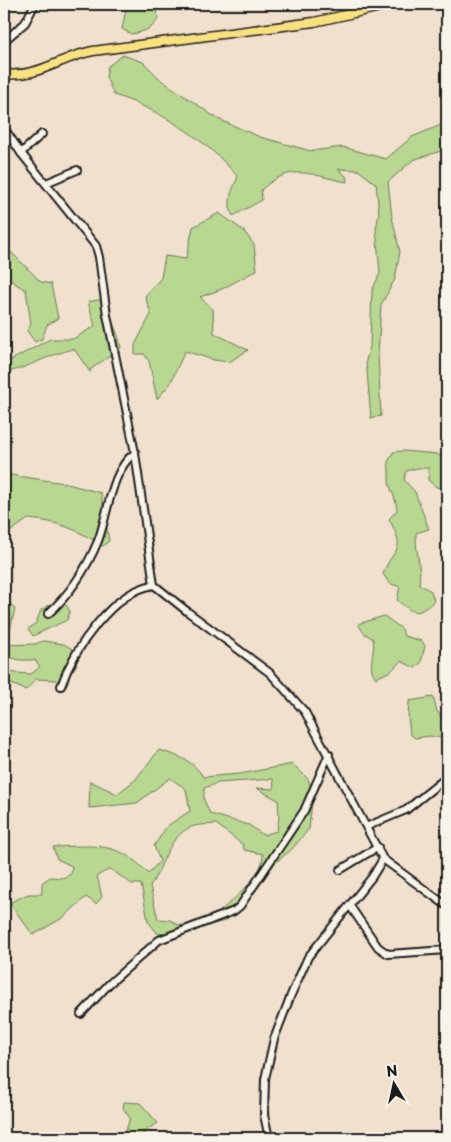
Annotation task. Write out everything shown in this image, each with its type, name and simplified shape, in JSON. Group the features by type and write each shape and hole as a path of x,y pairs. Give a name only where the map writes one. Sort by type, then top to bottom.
{"main road":[{"path":"4,74 31,74 73,56 93,51 288,26 394,4"}],"street":[{"path":"4,40 25,23 35,4"},
{"path":"4,128 87,235 97,251 107,315 135,453 154,585 270,673 305,712 368,826 383,859 447,906"},
{"path":"21,152 42,134"},
{"path":"46,182 77,170"},
{"path":"48,614 64,599 87,565 98,540 120,470 128,457 135,453"},
{"path":"62,686 68,667 99,624 126,595 154,585"},
{"path":"81,1014 109,984 159,940 223,916 240,906 304,811 329,754"},
{"path":"368,826 406,810 447,776"},
{"path":"340,870 378,846"},
{"path":"269,1138 264,1101 265,1079 274,1039 308,957 350,906 383,859"},
{"path":"350,906 374,941 388,954 447,950"}],"green space":[{"path":"130,4 155,4 158,19 156,23 150,28 131,34 122,29 126,9"},
{"path":"123,55 143,62 161,80 218,119 260,137 311,151 343,147 386,159 412,137 441,125 447,119 447,149 413,160 388,182 392,217 400,252 395,279 381,305 378,354 381,416 371,418 366,360 370,347 372,291 380,273 376,229 379,213 376,184 358,170 338,169 346,176 347,182 313,174 293,173 272,181 261,190 262,200 233,216 230,201 238,177 225,163 212,150 181,127 148,109 114,95 106,77 108,66"},
{"path":"219,213 244,231 254,245 257,270 222,289 200,297 213,309 214,333 248,350 229,362 214,360 185,351 170,384 157,399 149,361 144,354 135,354 135,345 151,314 145,296 161,278 165,256 186,259 193,227"},
{"path":"4,245 41,282 51,284 58,318 47,325 42,339 35,342 27,331 31,324 26,290 12,281 5,273"},
{"path":"103,299 118,335 121,348 91,369 90,372 74,349 4,373 4,364 50,339 73,339 95,326 88,302"},
{"path":"393,452 437,454 447,460 447,489 436,487 428,480 429,468 417,468 406,471 404,480 415,492 429,529 416,533 416,546 420,571 419,584 431,591 434,601 423,610 415,612 397,600 400,587 389,583 383,574 398,544 395,530 389,519 397,510 389,484 388,462"},
{"path":"4,474 64,483 101,493 109,541 103,546 67,527 28,519 7,534 4,553"},
{"path":"4,594 10,595 9,602 15,609 10,630 4,629"},
{"path":"51,604 65,604 70,611 67,620 33,636 28,629 36,623 41,610"},
{"path":"384,616 402,629 404,636 422,641 425,646 421,663 415,668 401,661 391,671 376,678 371,664 373,639 364,633 358,624"},
{"path":"43,641 64,644 77,652 76,666 63,684 55,680 36,679 26,690 11,684 4,684 4,672 31,674 40,667 35,660 20,660 4,656 4,645 35,644"},
{"path":"433,697 437,711 447,726 447,753 444,751 442,738 430,736 415,738 410,734 409,701"},
{"path":"159,750 179,757 195,766 203,777 240,774 293,764 308,779 313,792 309,829 291,850 275,863 258,888 225,921 168,936 157,933 148,921 141,884 132,884 110,869 97,876 102,897 96,904 86,897 64,917 33,935 11,905 11,902 28,894 42,894 42,883 50,877 62,878 71,874 72,866 57,859 53,847 92,846 116,850 127,855 148,874 160,861 154,846 167,826 190,811 186,789 170,778 137,803 89,808 90,781 117,794 135,780","holes":["273,779 274,789 256,788 278,800 279,817 277,831 263,835 249,825 210,814 204,800 204,788 218,783","216,824 243,845 244,850 263,854 258,873 232,900 203,923 179,925 170,920 158,919 150,886 171,846 189,828 199,825"]},
{"path":"124,1102 140,1103 158,1123 139,1138 119,1138 126,1130 130,1118 123,1108"}]}
